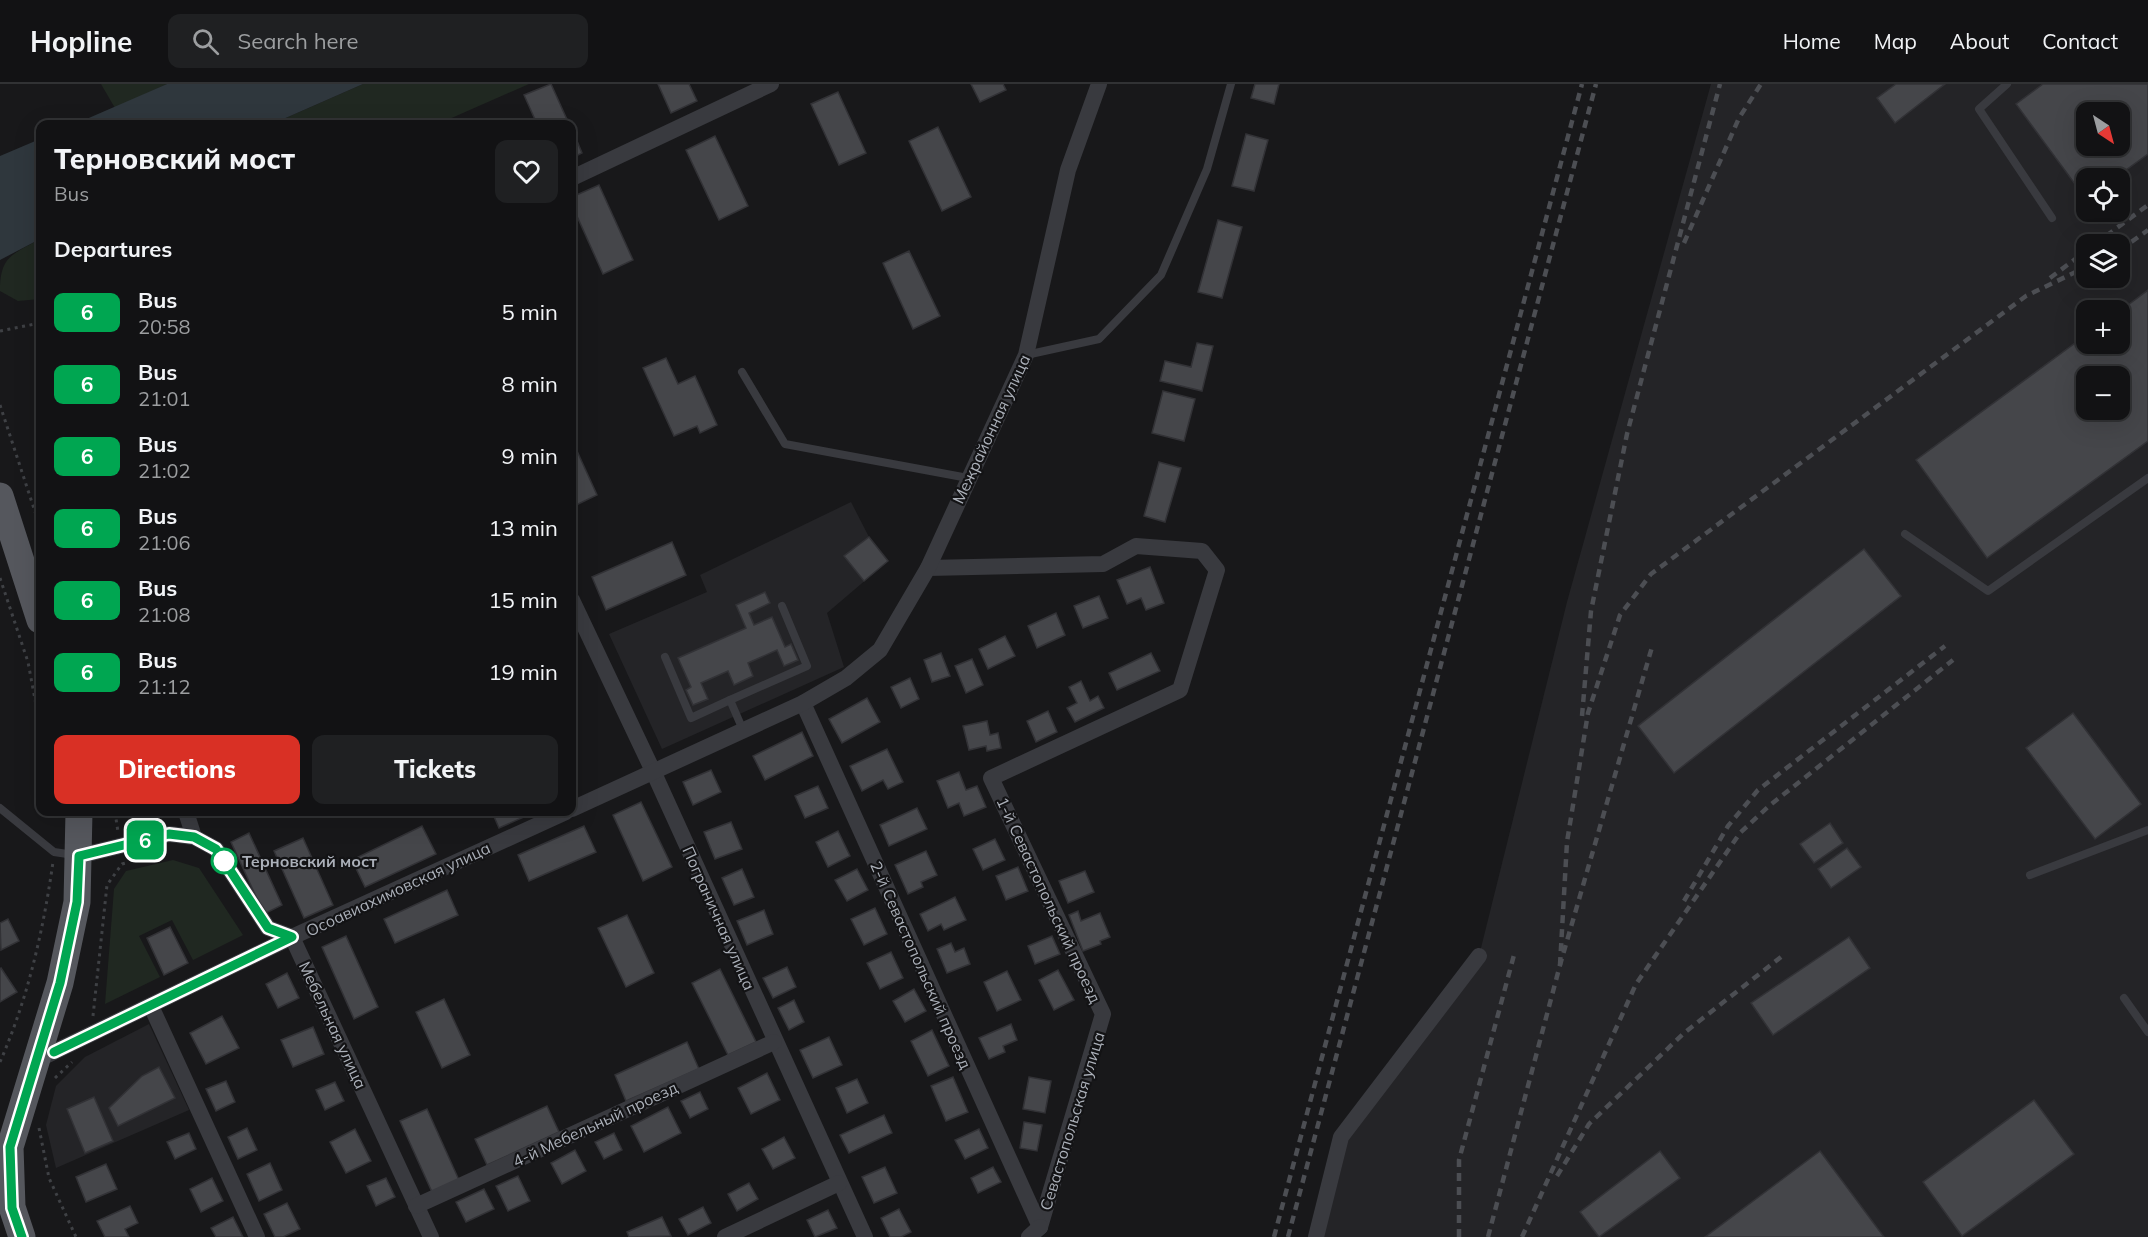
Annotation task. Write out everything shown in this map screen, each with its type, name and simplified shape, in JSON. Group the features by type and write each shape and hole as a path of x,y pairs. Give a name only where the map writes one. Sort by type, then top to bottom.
{"main road":[{"path":"0,496 36,608"},
{"path":"22,1237 12,1208 5,1147 60,983 77,902 67,854 78,816"}],"street":[{"path":"576,176 771,84"},
{"name":"Межрайонная улица","path":"803,703 846,678 880,650 928,568 1026,355 1068,170 1099,84"},
{"name":"1-й Севастопольский проезд","path":"928,568 1102,564 1136,546 1202,551 1217,570 1180,690 991,778 1103,1014"},
{"name":"Пограничная улица","path":"576,608 653,771 774,1042 865,1237"},
{"path":"576,807 803,703"},
{"name":"2-й Севастопольский проезд","path":"803,703 1034,1232"},
{"path":"187,816 194,837"},
{"name":"Осоавиахимовская улица","path":"35,1061 292,937 557,816"},
{"path":"67,854 169,834 194,837 216,849 268,928 292,937"},
{"name":"Мебельная улица","path":"292,937 431,1237"},
{"path":"1316,1237 1341,1137 1479,956"},
{"path":"151,1005 257,1237"},
{"name":"Севастопольская улица","path":"1034,1232 1103,1014"},
{"name":"4-й Мебельный проезд","path":"416,1206 774,1042"},
{"path":"725,1237 839,1183"}],"lane":[{"path":"1026,355 1099,339 1161,275 1207,169 1231,84"},
{"path":"2007,84 1979,109 2052,218"},
{"path":"742,372 785,444 968,478"},
{"path":"1905,534 1988,591 2148,477"},
{"path":"665,657 691,718 807,666 782,606"},
{"path":"730,700 743,730"},
{"path":"0,808 67,854"},
{"path":"2030,875 2148,830"},
{"path":"2124,998 2148,1032"}],"path":[{"path":"0,331 36,324"},
{"path":"0,405 36,515"},
{"path":"0,578 28,662 36,705"},
{"path":"116,816 118,834"},
{"path":"0,1062 20,1016 44,924 67,854"},
{"path":"122,864 132,862"},
{"path":"92,1020 103,1015"}],"shaded area":[{"path":"101,84 167,84 115,108"},
{"path":"167,84 363,84 281,120 84,120"},
{"path":"363,84 529,84 447,120 281,120"},
{"path":"1711,84 2148,84 2148,1237 1316,1237 1341,1137 1479,956 1567,602"},
{"path":"36,141 36,241 0,260 0,156"},
{"path":"36,241 36,299 18,301 0,291 2,270 5,263 15,253"},
{"path":"851,502 869,537 888,561 827,613 844,667 662,749 609,634 707,592 700,575"},
{"path":"173,860 199,868 243,935 193,960 172,920 139,936 160,977 105,1004 114,889 126,871"},
{"path":"149,1024 189,1110 56,1168 46,1125 56,1086 85,1057"}],"building":[{"path":"551,84 567,120 535,120 524,95"},
{"path":"658,84 689,84 697,101 671,113"},
{"path":"971,84 1003,84 1006,90 980,102"},
{"path":"1255,84 1279,84 1274,104 1251,98"},
{"path":"1896,84 1945,84 1895,123 1877,98"},
{"path":"2043,84 2148,84 2148,154 2129,168 2076,168 2076,185 2016,104"},
{"path":"838,92 866,153 839,165 811,104"},
{"path":"938,127 971,197 942,211 909,141"},
{"path":"1246,134 1268,140 1254,191 1232,186"},
{"path":"715,136 748,206 719,220 686,150"},
{"path":"576,139 582,153 576,156"},
{"path":"599,185 633,260 603,274 576,214 576,195"},
{"path":"1218,220 1242,227 1222,298 1198,292"},
{"path":"909,251 940,316 913,329 883,263"},
{"path":"2148,290 2148,441 1987,558 1916,460 2076,342 2076,354 2130,354 2130,304"},
{"path":"1197,343 1213,346 1202,391 1160,381 1165,361 1191,367"},
{"path":"666,358 678,384 695,376 717,425 700,433 697,426 674,436 643,368"},
{"path":"1163,391 1195,399 1184,441 1152,433"},
{"path":"576,449 597,495 576,505"},
{"path":"1159,462 1181,468 1165,522 1144,516"},
{"path":"869,537 888,561 864,581 844,556"},
{"path":"672,542 686,575 606,610 592,577"},
{"path":"1864,549 1901,596 1674,773 1638,726"},
{"path":"1150,567 1164,603 1146,610 1141,598 1127,604 1117,580"},
{"path":"765,592 770,603 749,613 754,625 772,617 785,647 791,644 798,660 784,666 777,650 748,663 753,676 734,685 728,671 701,683 708,699 693,705 686,690 691,687 678,658 746,628 736,605"},
{"path":"1099,596 1108,618 1083,628 1074,606"},
{"path":"1056,613 1065,635 1037,648 1028,626"},
{"path":"1005,636 1015,656 988,669 979,649"},
{"path":"941,653 950,676 932,682 924,660"},
{"path":"1151,653 1160,671 1117,690 1109,673"},
{"path":"972,659 983,685 966,693 955,666"},
{"path":"910,678 919,699 901,708 891,687"},
{"path":"1081,681 1090,701 1098,696 1104,708 1075,722 1067,708 1077,703 1069,687"},
{"path":"867,698 880,722 842,743 829,719"},
{"path":"1048,711 1057,732 1036,742 1027,721"},
{"path":"2073,713 2141,804 2095,839 2026,748"},
{"path":"987,721 990,735 998,733 1001,748 987,751 986,746 969,750 963,726"},
{"path":"802,732 813,756 765,780 753,756"},
{"path":"887,749 903,782 888,789 883,780 862,791 850,766"},
{"path":"711,770 721,792 693,805 683,782"},
{"path":"959,772 966,790 977,786 986,807 964,816 959,803 948,808 937,781"},
{"path":"818,786 828,808 805,818 795,796"},
{"path":"641,802 672,867 643,881 613,815"},
{"path":"917,808 927,829 889,846 880,825"},
{"path":"494,816 526,816 499,828"},
{"path":"731,822 742,849 715,859 704,832"},
{"path":"1830,823 1843,843 1814,863 1800,844"},
{"path":"422,826 436,854 365,887 352,860"},
{"path":"584,826 596,852 529,881 518,855"},
{"path":"838,831 850,856 828,867 816,842"},
{"path":"249,833 282,905 264,914 231,842"},
{"path":"303,838 333,905 304,918 274,851"},
{"path":"995,839 1005,860 983,870 973,849"},
{"path":"1847,848 1861,867 1831,888 1818,869"},
{"path":"926,851 937,875 921,882 923,887 908,894 895,865"},
{"path":"1018,867 1028,891 1006,900 996,876"},
{"path":"742,869 754,897 734,905 722,878"},
{"path":"857,869 868,890 847,901 835,880"},
{"path":"1085,871 1094,892 1068,903 1059,881"},
{"path":"447,890 458,915 395,943 384,919"},
{"path":"955,897 966,920 944,930 941,924 928,931 920,914"},
{"path":"875,908 887,934 864,945 851,919"},
{"path":"764,910 773,934 747,945 737,921"},
{"path":"1078,911 1081,921 1100,913 1110,937 1100,941 1101,944 1083,951 1069,915"},
{"path":"627,915 654,973 626,987 598,928"},
{"path":"8,919 19,941 1,950 0,923"},
{"path":"170,927 188,963 164,975 147,938"},
{"path":"346,936 378,1007 354,1019 322,947"},
{"path":"1052,936 1060,954 1035,964 1028,946"},
{"path":"1849,937 1870,968 1773,1035 1751,1003"},
{"path":"951,943 955,952 964,948 970,964 947,973 937,949"},
{"path":"891,952 903,978 880,989 867,963"},
{"path":"787,967 796,987 773,998 763,978"},
{"path":"0,969 17,992 0,1002"},
{"path":"720,969 756,1042 728,1055 692,983"},
{"path":"1058,970 1074,1000 1054,1010 1039,980"},
{"path":"1007,971 1021,1000 997,1011 984,982"},
{"path":"287,973 299,998 278,1008 266,984"},
{"path":"914,989 926,1011 905,1022 893,1001"},
{"path":"444,999 470,1055 442,1068 416,1012"},
{"path":"794,1000 804,1022 789,1030 778,1008"},
{"path":"222,1016 239,1048 206,1064 190,1033"},
{"path":"1011,1024 1017,1040 1003,1046 1005,1052 989,1059 979,1038"},
{"path":"313,1027 324,1054 293,1067 281,1040"},
{"path":"932,1030 949,1066 928,1076 911,1041"},
{"path":"829,1037 842,1065 813,1078 800,1050"},
{"path":"687,1042 699,1069 626,1101 615,1075"},
{"path":"159,1067 175,1098 118,1126 109,1108 142,1076"},
{"path":"767,1073 780,1100 751,1114 738,1088"},
{"path":"953,1077 968,1112 946,1121 931,1086"},
{"path":"1029,1077 1051,1081 1045,1113 1023,1109"},
{"path":"857,1079 868,1103 847,1113 836,1088"},
{"path":"226,1081 235,1102 216,1111 206,1089"},
{"path":"335,1082 344,1101 325,1110 316,1090"},
{"path":"700,1092 708,1109 690,1118 681,1101"},
{"path":"94,1097 113,1141 85,1153 67,1109"},
{"path":"2034,1100 2074,1154 1962,1236 1923,1182"},
{"path":"547,1106 559,1132 487,1165 475,1139"},
{"path":"668,1107 681,1133 644,1152 631,1126"},
{"path":"427,1109 459,1180 432,1192 400,1121"},
{"path":"884,1115 892,1133 849,1153 840,1135"},
{"path":"1024,1122 1042,1125 1037,1151 1020,1148"},
{"path":"247,1128 257,1150 238,1159 228,1137"},
{"path":"355,1129 371,1161 346,1173 330,1142"},
{"path":"979,1129 988,1148 965,1159 955,1140"},
{"path":"189,1133 196,1149 175,1159 167,1142"},
{"path":"614,1133 622,1150 604,1159 595,1142"},
{"path":"784,1137 795,1158 773,1169 762,1149"},
{"path":"575,1150 586,1171 562,1184 551,1163"},
{"path":"1660,1151 1680,1178 1599,1237 1580,1212"},
{"path":"1820,1151 1884,1237 1705,1237"},
{"path":"270,1163 282,1190 259,1201 247,1174"},
{"path":"106,1164 117,1189 86,1202 76,1177"},
{"path":"885,1167 897,1193 874,1203 862,1177"},
{"path":"993,1167 1001,1182 978,1193 971,1178"},
{"path":"518,1176 530,1201 508,1211 496,1186"},
{"path":"212,1178 223,1201 201,1212 190,1189"},
{"path":"386,1178 395,1197 376,1206 367,1186"},
{"path":"749,1183 758,1199 737,1211 728,1194"},
{"path":"484,1189 494,1209 466,1222 456,1202"},
{"path":"287,1203 300,1229 283,1237 275,1237 264,1214"},
{"path":"130,1206 138,1223 125,1229 129,1237 105,1237 97,1221"},
{"path":"703,1207 711,1223 688,1235 679,1219"},
{"path":"899,1209 911,1232 901,1237 890,1237 881,1218"},
{"path":"828,1210 837,1228 815,1237 807,1220"},
{"path":"233,1217 243,1237 216,1237 211,1228"},
{"path":"662,1217 671,1236 629,1237 627,1232"}],"railway":[{"path":"1274,1237 1582,84"},
{"path":"1288,1237 1596,84"},
{"path":"1582,716 1591,611 1627,434 1720,84"},
{"path":"1684,243 1739,118 1761,84"},
{"path":"2109,234 2148,205"},
{"path":"2130,243 2148,230"},
{"path":"2050,278 2076,258"},
{"path":"1560,965 1567,842 1588,713 1620,615 1651,574 2026,296 2076,272"},
{"path":"1684,901 1728,826 1758,790 1945,646"},
{"path":"1488,1237 1560,965 1652,647"},
{"path":"1522,1237 1636,984 1740,833 1769,806 1953,660"},
{"path":"1459,1237 1459,1160 1514,955"},
{"path":"1557,1176 1589,1124 1684,1033 1781,957"}],"bus line":[{"name":"6","path":"22,1237 12,1208 10,1147 60,983 77,902 79,856 169,834 194,837 216,849 268,928 292,937 54,1052"}],"place":[{"name":"Терновский мост","path":"224,861"}]}
